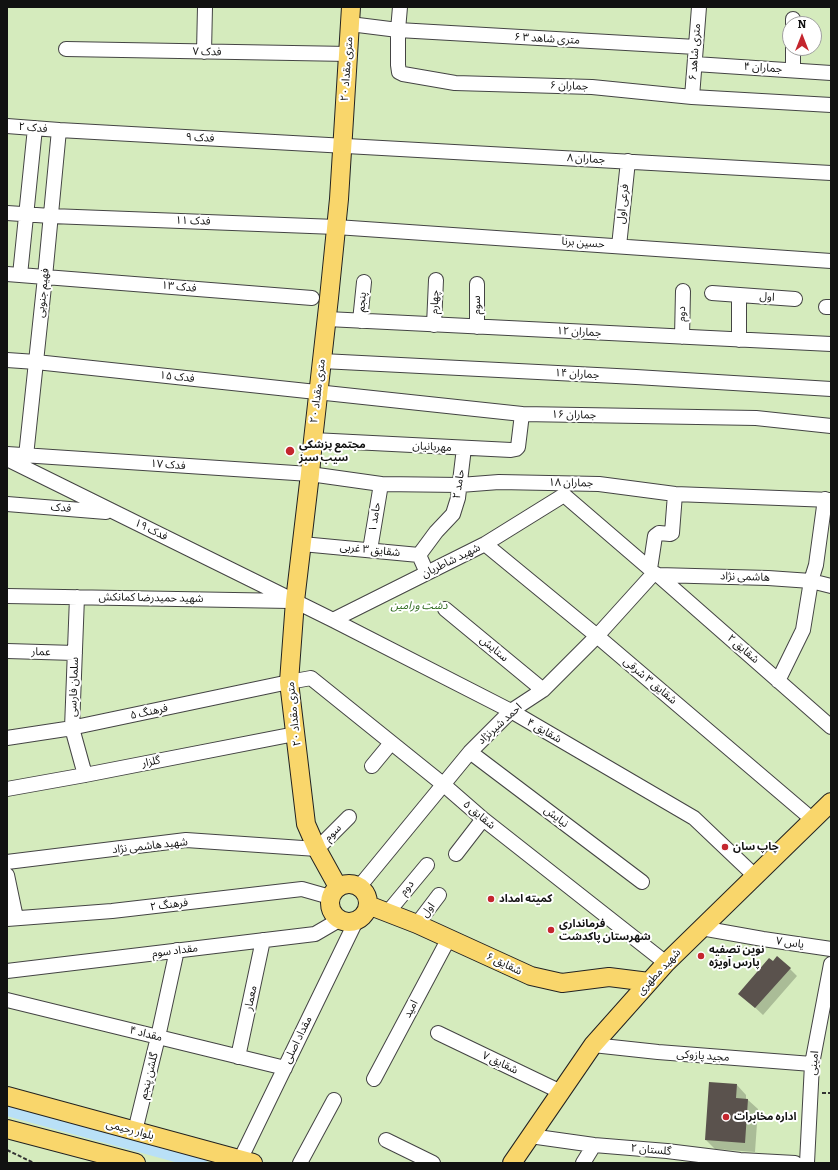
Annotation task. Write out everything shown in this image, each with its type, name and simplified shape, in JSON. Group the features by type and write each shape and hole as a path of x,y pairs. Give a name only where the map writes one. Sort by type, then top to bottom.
{"main road":[{"name":"۲۰ متری مقداد","path":"334,892 306,824 289,682 294,601 310,474 312,440 327,319 336,227 349,54 350,15"},
{"name":"شهید مطهری","path":"512,1163 594,1045 649,982 701,928 831,802"},
{"path":"345,884 352,884 359,887 364,891 368,904 362,917 347,920 334,915 330,910 329,903 334,892 345,884"},
{"name":"شقایق ۶","path":"368,904 449,938 531,976 562,983 609,977 649,982"},
{"name":"بلوار رحیمی","path":"7,1096 247,1161"},
{"path":"7,1129 92,1158 136,1163"}],"street":[{"path":"204,52 205,7"},
{"path":"350,15 398,30 400,7"},
{"name":"۶ متری شاهد","path":"692,96 699,7"},
{"name":"۶ متری شاهد ۳","path":"398,30 696,47"},
{"name":"جماران ۶","path":"398,30 398,65 399,72 403,74 455,83 592,87 692,96 831,105"},
{"name":"فدک ۷","path":"66,49 349,54"},
{"path":"793,56 793,70"},
{"name":"جماران ۴","path":"695,64 831,73"},
{"name":"فدک ۲","path":"7,126 59,130"},
{"path":"14,275 27,214 35,128"},
{"name":"فدک ۹","path":"59,130 342,146"},
{"name":"فهیم جنوبی","path":"26,456 59,130"},
{"name":"جماران ۸","path":"342,146 831,173"},
{"name":"فرعی اول","path":"619,246 628,161"},
{"name":"فدک ۱۱","path":"7,212 51,216 336,227"},
{"name":"حسین برنا","path":"336,227 831,261"},
{"name":"فدک ۱۳","path":"14,275 312,298"},
{"name":"چهارم","path":"434,325 436,280"},
{"name":"پنجم","path":"360,321 364,282"},
{"name":"سوم","path":"476,284 477,327"},
{"name":"دوم","path":"682,337 683,291"},
{"name":"اول","path":"712,293 795,299"},
{"path":"739,340 740,295"},
{"name":"جماران ۱۲","path":"327,319 831,344"},
{"name":"فدک ۱۵","path":"7,360 318,392"},
{"name":"جماران ۱۴","path":"322,361 659,378 831,389"},
{"name":"جماران ۱۶","path":"318,392 522,414 756,418 831,426"},
{"name":"مهربانیان","path":"312,440 464,448 516,449 518,447 522,414"},
{"name":"حامد ۲","path":"419,555 436,532 453,514 458,498 464,448"},
{"name":"فدک ۱۷","path":"7,454 310,474"},
{"name":"فدک ۱۹","path":"7,459 294,601"},
{"name":"جماران ۱۸","path":"310,474 380,484 460,485 499,482 564,489 599,484 675,494 828,500"},
{"name":"حامد ۱","path":"370,550 380,484"},
{"name":"شهید شاطریان","path":"333,620 485,544 564,489"},
{"name":"شقایق ۲","path":"564,489 654,572 831,727"},
{"path":"654,572 655,536 656,533 672,533 675,494"},
{"path":"778,681 803,630 811,581 816,564 828,500"},
{"name":"فدک","path":"7,504 115,512"},
{"name":"شقایق ۳ غربی","path":"302,544 419,555"},
{"name":"شقایق ۳ شرقی","path":"485,544 597,636 813,820"},
{"path":"419,555 427,573"},
{"name":"هاشمی نژاد","path":"654,572 811,581 831,586"},
{"name":"احمد شیرنژاد","path":"359,887 470,752 511,711 543,690 597,636 654,572"},
{"name":"شهید حمیدرضا کمانکش","path":"7,596 294,601"},
{"name":"سلمان فارسی","path":"77,597 72,728 85,775"},
{"name":"شقایق ۴","path":"294,601 511,711 694,818 755,876"},
{"name":"ستایش","path":"445,609 543,690"},
{"name":"عمار","path":"7,651 75,653"},
{"name":"شقایق ۵","path":"289,682 311,678 444,785 483,819 666,963"},
{"name":"فرهنگ ۵","path":"7,738 72,728 289,682"},
{"name":"گلزار","path":"7,789 295,734"},
{"path":"372,766 391,743"},
{"name":"نیایش","path":"470,752 642,882"},
{"name":"سوم","path":"317,849 349,817"},
{"path":"456,854 483,819"},
{"name":"شهید هاشمی نژاد","path":"7,862 186,840 317,849"},
{"name":"دوم","path":"388,912 427,865"},
{"path":"7,875 12,918"},
{"name":"فرهنگ ۲","path":"12,918 112,911 302,889 334,892"},
{"name":"اول","path":"417,924 439,895"},
{"name":"مقداد سوم","path":"7,970 315,934 347,920"},
{"name":"مقداد اصلی","path":"247,1161 347,920"},
{"name":"یاس ۷","path":"701,928 831,949"},
{"name":"امید","path":"374,1079 449,938"},
{"name":"معمار","path":"238,1057 263,940"},
{"name":"گلشن پنجم","path":"135,1131 177,950"},
{"name":"امینی","path":"807,1163 812,1064 831,964"},
{"name":"مقداد ۴","path":"7,1000 285,1068"},
{"name":"شقایق ۷","path":"438,1033 561,1092"},
{"name":"مجید پازوکی","path":"594,1045 658,1052 812,1064"},
{"path":"300,1163 334,1100"},
{"name":"گلستان ۲","path":"530,1136 678,1158 795,1163"},
{"path":"386,1140 433,1163"},
{"path":"583,1163 594,1145"}],"path":[{"path":"7,1150 34,1163"}],"green space":[{"name":"دشت ورامین","path":"7,7 831,7 831,1163 7,1163"}],"building":[{"path":"777,956 791,968 755,1008 738,994 769,958 773,961"},
{"path":"709,1082 737,1084 736,1098 748,1099 745,1143 705,1140"}],"waterway":[{"path":"7,1110 201,1163"}],"place":[{"name":"مجتمع پزشکی سیب سبز","path":"290,451"},
{"name":"چاپ سان","path":"725,847"},
{"name":"کمیته امداد","path":"491,899"},
{"name":"فرمانداری شهرستان پاکدشت","path":"551,930"},
{"name":"نوین تصفیه پارس آویژه","path":"701,956"},
{"name":"اداره مخابرات","path":"726,1117"}]}
